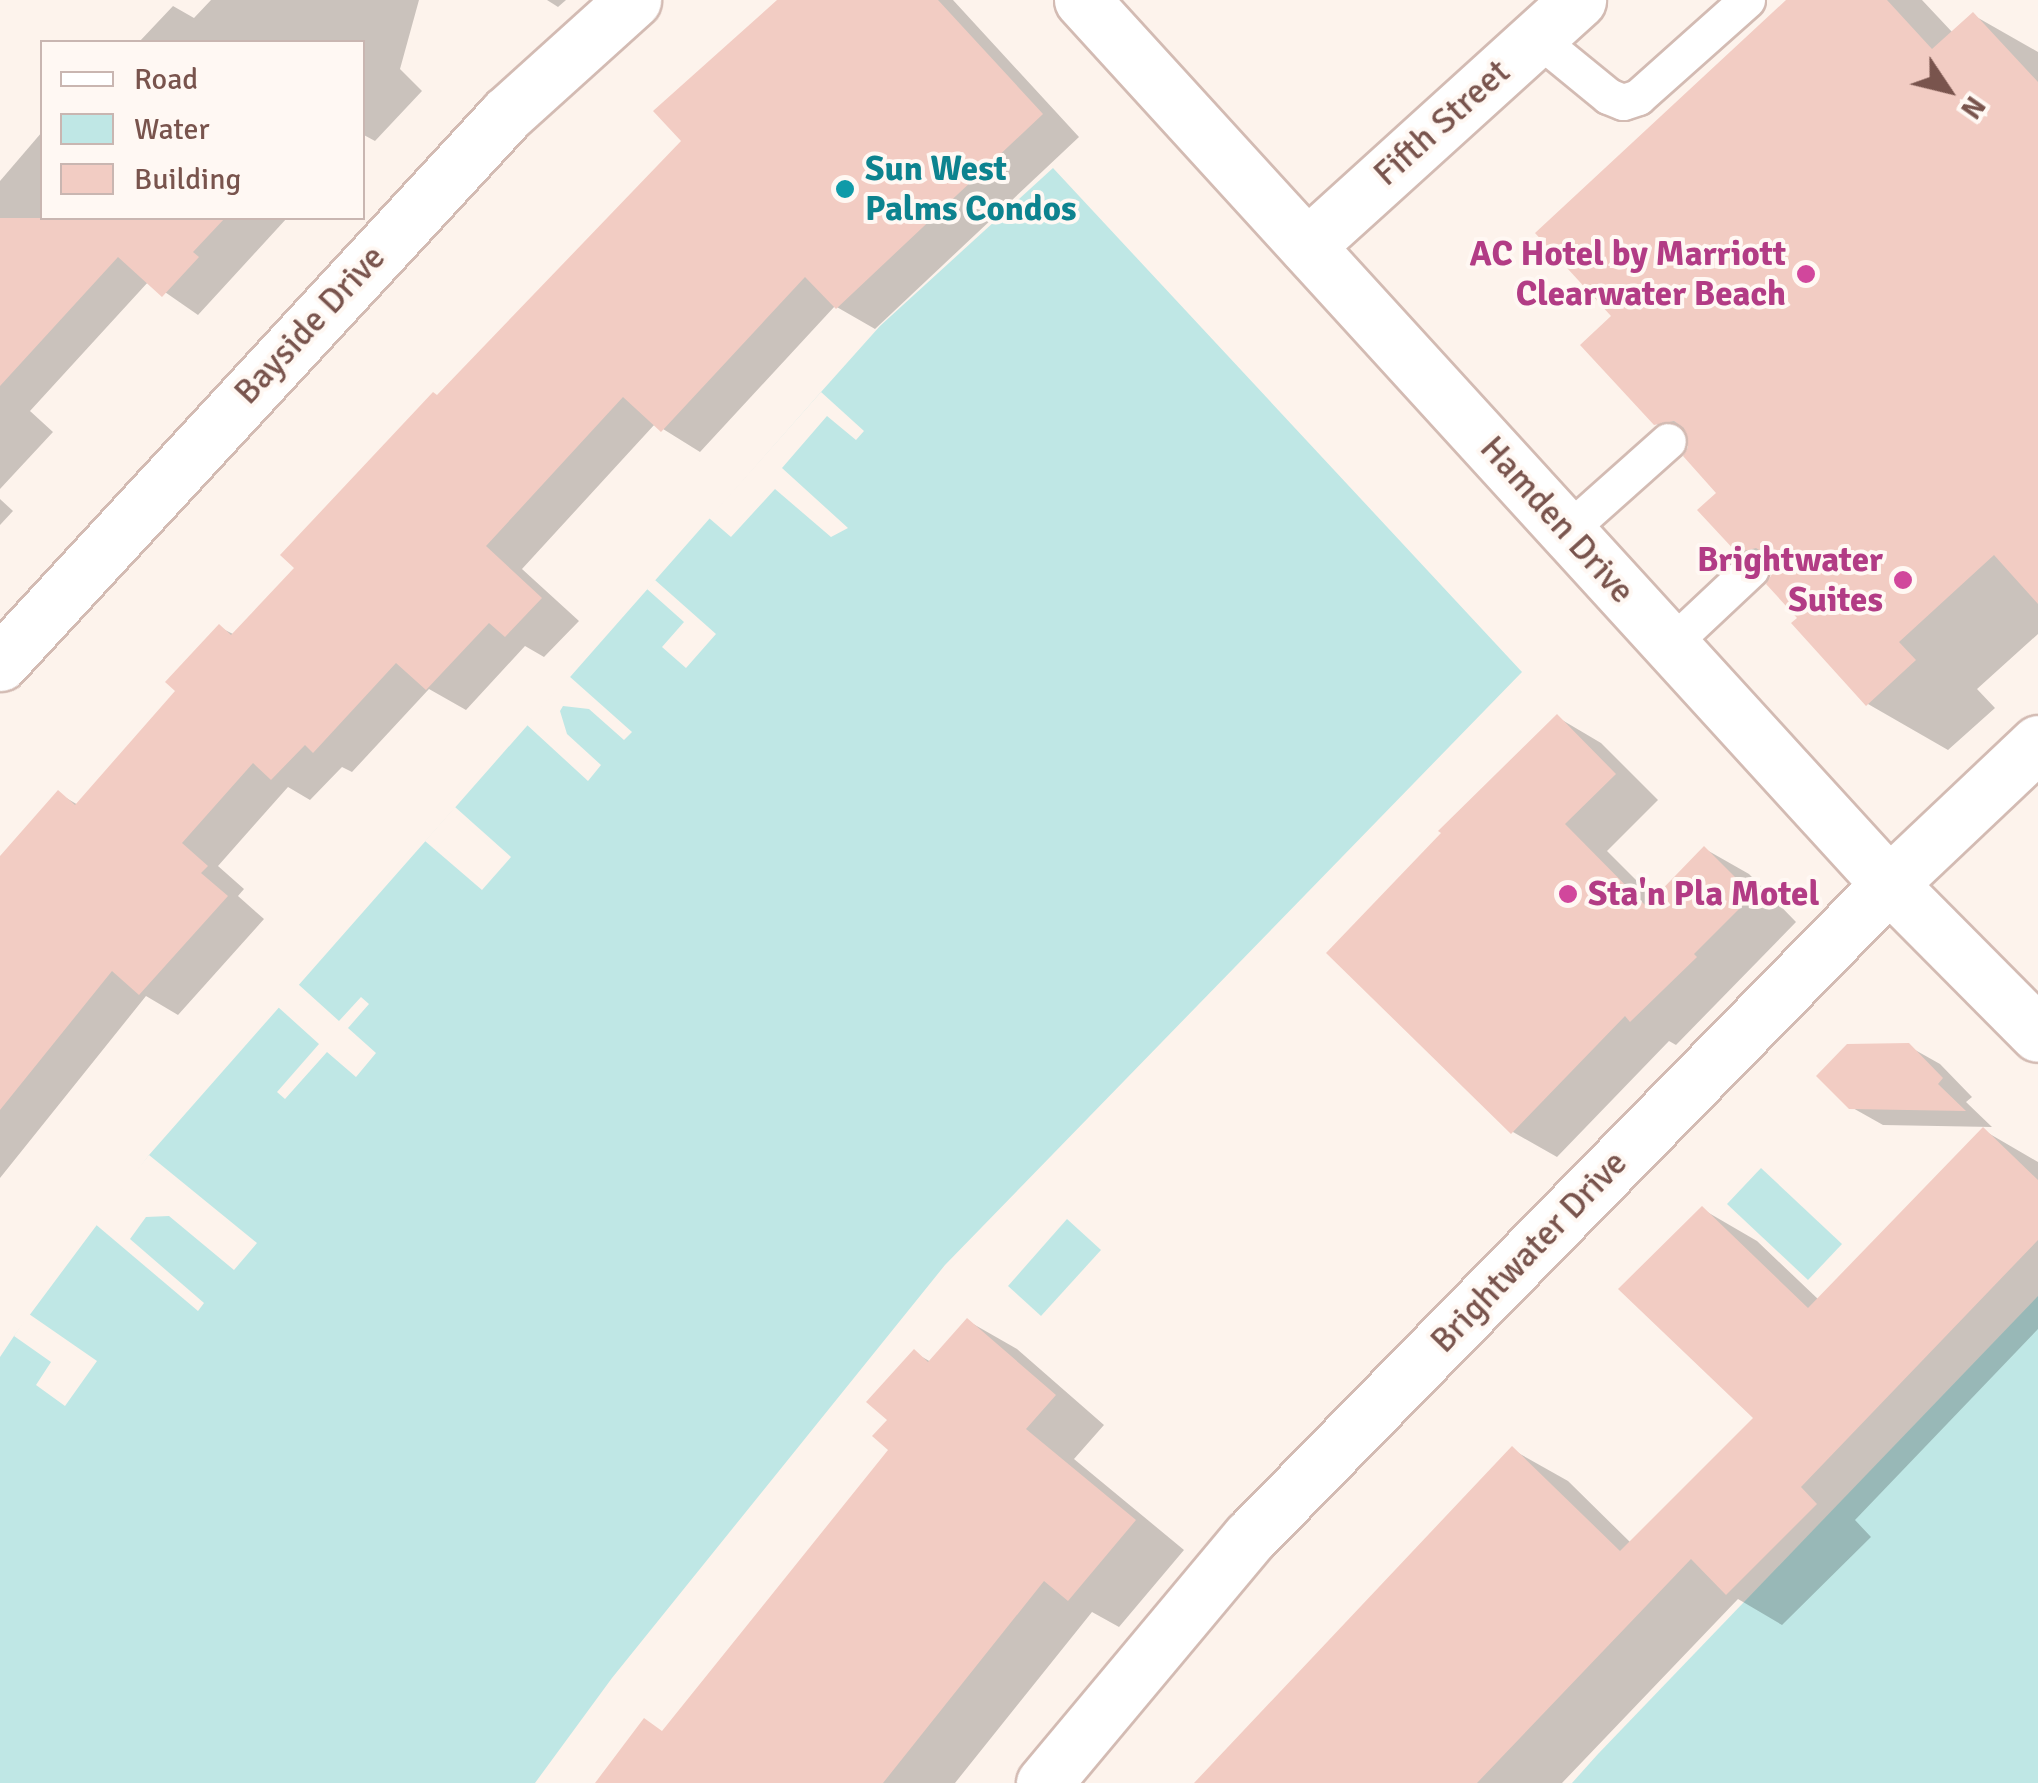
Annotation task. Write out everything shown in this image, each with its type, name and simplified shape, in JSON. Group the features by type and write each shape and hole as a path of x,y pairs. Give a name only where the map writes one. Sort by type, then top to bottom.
{"street":[{"name":"Bayside Drive","path":"0,663 507,114 632,0"},
{"name":"Hamden Drive","path":"1082,0 1889,884 2038,1034"},
{"name":"Fifth Street","path":"1308,246 1578,0"},
{"name":"Brightwater Drive","path":"1044,1783 1250,1536 1889,884 2038,743"}],"lane":[{"path":"1536,37 1608,96 1623,102 1638,97 1747,0"},
{"path":"1567,532 1668,441"},
{"path":"1670,645 1751,569"}],"water":[{"path":"1053,168 1522,672 945,1265 612,1678 535,1783 0,1783 0,1357 149,1155 821,392 880,326"},
{"path":"1761,1168 1842,1244 1808,1280 1727,1204"},
{"path":"1067,1219 1101,1250 1041,1316 1008,1286"},
{"path":"2038,1296 2038,1783 1572,1783 1598,1754"}],"pier":[{"path":"0,0 58,0 7,51 0,44"},
{"path":"821,392 864,431 856,440 827,416 782,468 848,528 831,537 775,489 731,537 709,518"},
{"path":"655,580 716,634 686,668 662,647 684,622 647,589"},
{"path":"569,676 632,732 624,740 589,709 563,706 560,711 567,734 601,765 588,781 526,724"},
{"path":"455,807 511,857 482,890 425,841"},
{"path":"298,984 339,1021 361,997 369,1004 348,1028 376,1053 356,1077 327,1052 285,1099 277,1092 319,1044 278,1007"},
{"path":"149,1155 257,1243 234,1270 169,1216 146,1217 130,1239 204,1303 198,1311 94,1223"},
{"path":"29,1314 97,1361 65,1406 36,1385 51,1362 14,1336"}],"building":[{"path":"777,0 938,0 1043,114 836,309 805,277 661,432 623,397 486,546 542,598 505,637 489,623 426,690 396,663 313,753 305,745 271,780 253,763 182,843 208,866 201,873 228,896 139,995 112,971 0,1110 0,856 58,790 75,805 175,691 165,682 219,624 231,635 294,568 280,555 433,392 437,395 681,141 653,111"},
{"name":"AC Hotel by Marriott Clearwater Beach","path":"1786,0 1887,0 1932,49 1973,12 2038,82 2038,604 1994,555 1899,642 1916,660 1866,706 1791,623 1797,618 1766,584 1772,574 1767,555 1756,548 1737,553 1697,510 1716,493 1683,456 1688,447 1684,428 1674,421 1654,425 1580,345 1611,316 1535,233"},
{"path":"0,218 223,220 193,252 199,257 162,297 118,257 0,386"},
{"path":"1557,714 1616,774 1565,824 1646,906 1704,846 1753,895 1694,954 1697,957 1630,1022 1625,1016 1511,1134 1326,953 1441,833 1438,831"},
{"path":"1909,1043 1943,1078 1938,1084 1966,1111 1849,1109 1816,1076 1847,1044"},
{"path":"1983,1127 2038,1180 2038,1240 1801,1487 1817,1504 1726,1595 1691,1559 1477,1783 1194,1783 1512,1446 1620,1551 1753,1418 1618,1289 1702,1206 1808,1308"},
{"path":"967,1318 1056,1395 1026,1429 1136,1520 1068,1601 1044,1581 883,1783 595,1783 644,1718 662,1731 888,1450 872,1436 887,1420 866,1402 914,1349 928,1362"}],"place":[{"name":"Sun West Palms Condos","path":"845,189"},
{"name":"AC Hotel by Marriott Clearwater Beach","path":"1806,274"},
{"name":"Brightwater Suites","path":"1903,580"},
{"name":"Sta'n Pla Motel","path":"1568,894"}]}
